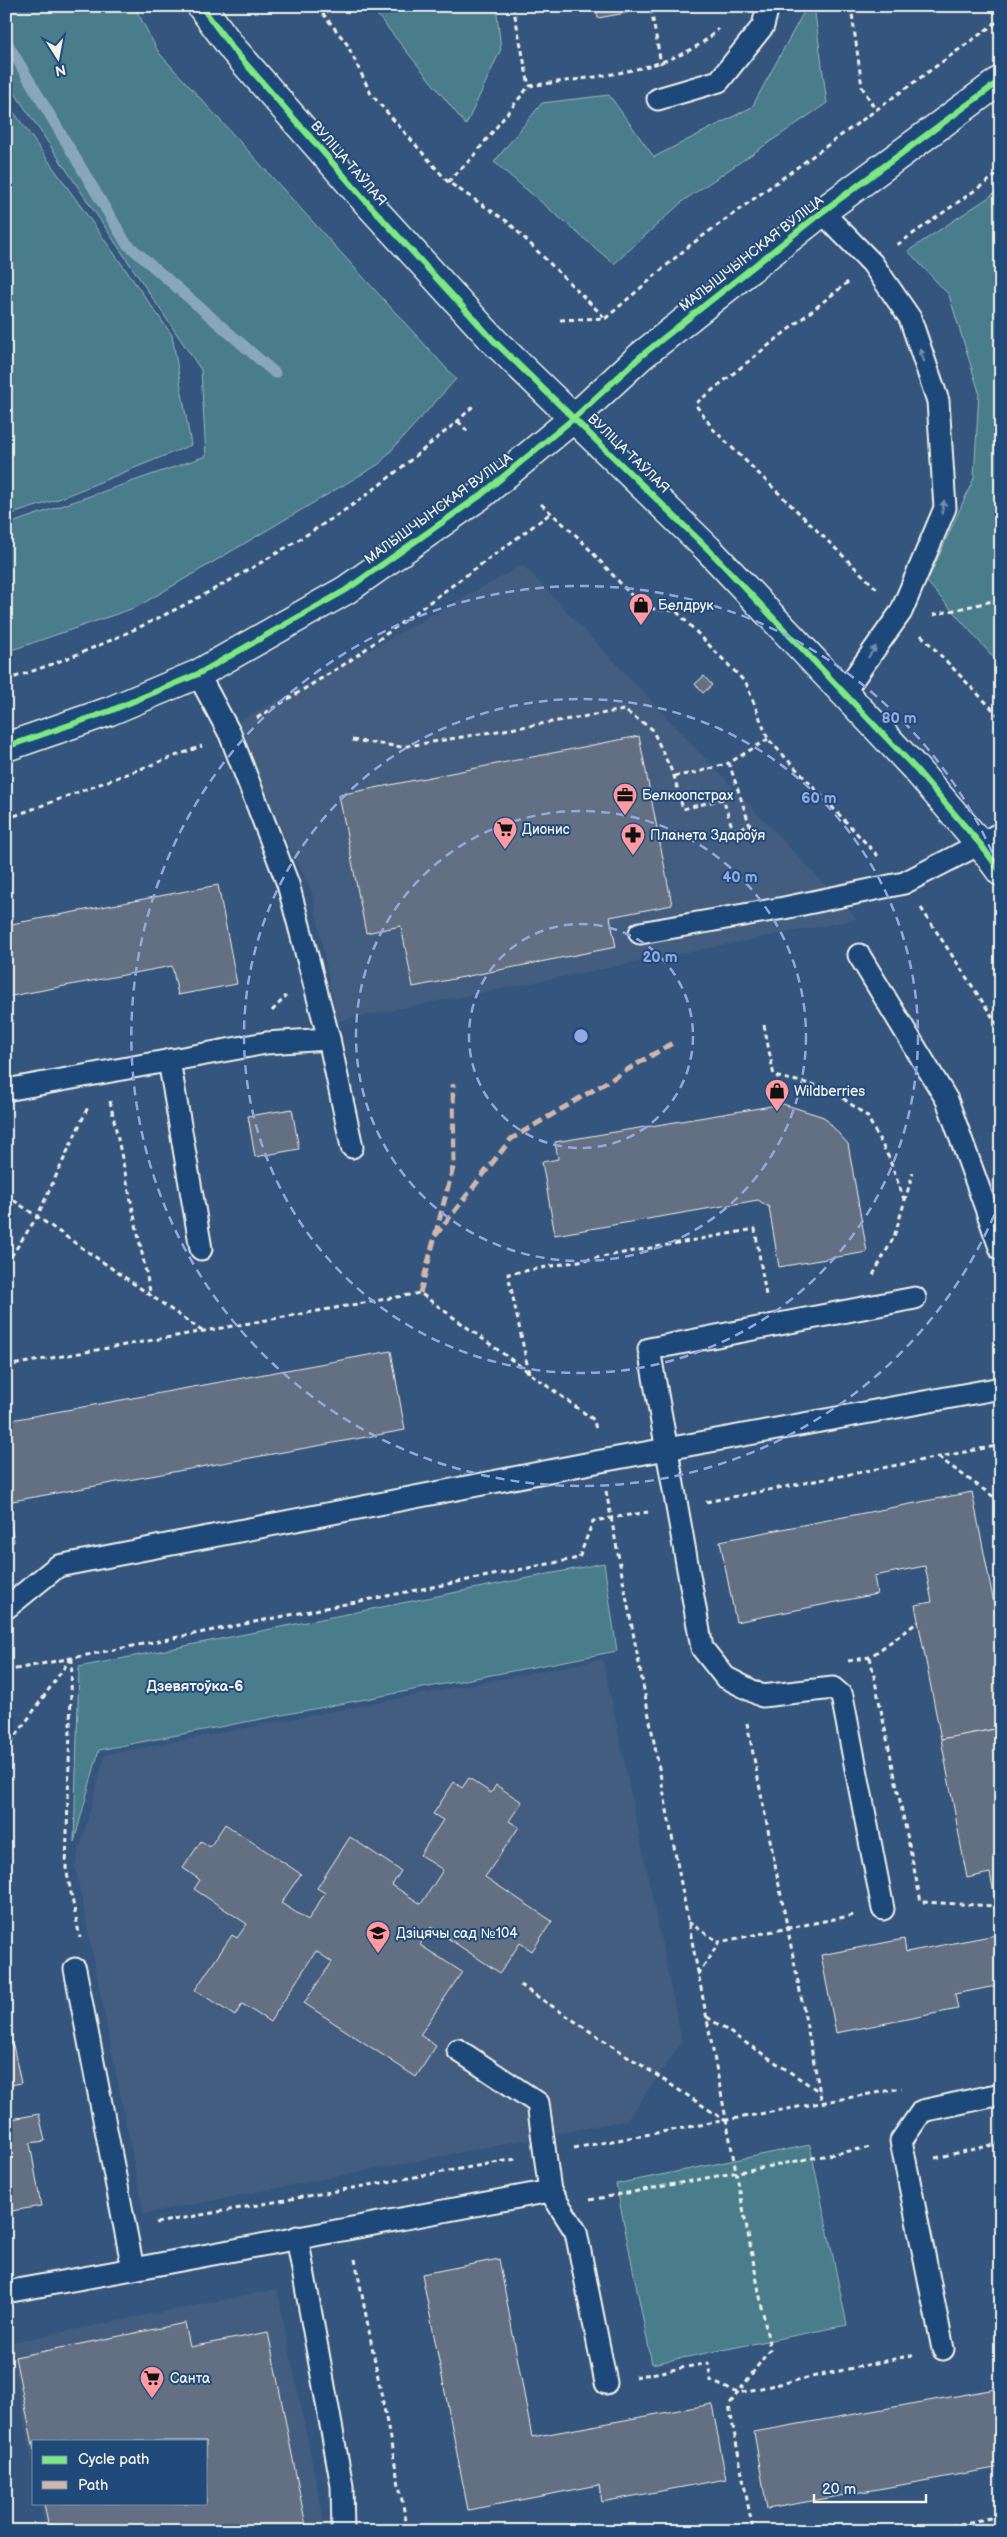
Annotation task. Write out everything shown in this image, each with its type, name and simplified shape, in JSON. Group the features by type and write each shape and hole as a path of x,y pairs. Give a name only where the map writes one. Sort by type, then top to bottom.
{"street":[{"name":"ВУЛІЦА ТАЎЛАЯ","path":"201,6 233,49 364,200 516,364 708,549 915,768 991,839 1001,872"},
{"name":"МАЛЫШЧЫНСКАЯ ВУЛІЦА","path":"6,747 110,711 198,674 346,590 481,495 574,418 641,356 822,212 1001,80"}],"lane":[{"path":"658,99 719,81 763,26 768,6"},
{"path":"822,212 872,263 910,318 938,401 945,508 904,617 844,692"},
{"path":"198,674 230,734 288,884 329,1039 352,1146"},
{"path":"640,932 784,908 904,883 991,839"},
{"path":"859,955 947,1100 1001,1250"},
{"path":"6,1090 266,1043 329,1039"},
{"path":"169,1060 201,1249"},
{"path":"883,1909 842,1696 833,1688 762,1696 725,1677 702,1648 649,1349 915,1298"},
{"path":"6,1608 58,1566 601,1461 1001,1388"},
{"path":"75,1969 133,2269"},
{"path":"458,2050 538,2103 545,2154 555,2198 576,2232 606,2383"},
{"path":"942,2349 901,2141 922,2111 1001,2094"},
{"path":"6,2292 297,2237 555,2198"},
{"path":"297,2237 342,2486 342,2531"}],"path":[{"path":"317,6 347,44 371,94 448,182 508,222 606,318"},
{"path":"513,6 529,86"},
{"path":"851,6 862,87 875,109"},
{"path":"651,9 661,64"},
{"path":"560,320 606,318 689,246 1001,19"},
{"path":"448,182 471,158 529,86 661,64 708,40 721,26"},
{"path":"1001,172 872,263 695,404 713,429 904,617 1001,718"},
{"path":"6,680 131,632 231,580 349,507 458,421 473,406"},
{"path":"458,421 470,433"},
{"path":"541,504 579,538 643,608 676,611 746,683 768,739 904,883 1001,1030"},
{"path":"230,734 348,662 551,513"},
{"path":"904,617 1001,599"},
{"path":"352,740 402,747 624,710 652,729 674,776 683,809 723,798 733,830 750,826 729,763"},
{"path":"674,776 695,773 729,763 768,739"},
{"path":"6,820 203,745 207,754"},
{"path":"264,1012 274,1011 290,991"},
{"path":"764,1025 774,1076 829,1088 867,1116 889,1158 905,1202"},
{"path":"6,1264 37,1217 104,1072"},
{"path":"104,1072 151,1296"},
{"path":"865,1280 873,1275 894,1237 913,1173"},
{"path":"6,1195 203,1332"},
{"path":"529,1373 508,1274 755,1229 768,1304"},
{"path":"6,1366 420,1293 594,1420 610,1518 770,2349 728,2405 753,2531"},
{"path":"6,1671 579,1558 593,1521 677,1507 1001,1445"},
{"path":"938,1457 1001,1502"},
{"path":"994,1605 1001,1604"},
{"path":"841,1662 870,1657 918,1622"},
{"path":"870,1657 921,1902"},
{"path":"6,1750 72,1658"},
{"path":"72,1658 66,1868 81,1945"},
{"path":"740,1685 822,2103"},
{"path":"688,1922 719,1942 921,1902 996,1906"},
{"path":"698,1975 719,1942"},
{"path":"520,1985 726,2121"},
{"path":"706,2016 820,2092"},
{"path":"146,2225 907,2087"},
{"path":"555,2198 736,2172 901,2141 935,2158"},
{"path":"354,2254 408,2531"},
{"path":"606,2383 708,2363 711,2381 738,2393"},
{"path":"924,2531 1001,2516"},
{"path":"69,2531 70,2526"}],"shaded area":[{"path":"523,565 857,919 337,1021 312,892 229,727"},
{"name":"Дзіцячы сад №104","path":"603,1659 682,2042 627,2120 144,2214 75,1866 105,1755"},
{"name":"Санта","path":"277,2289 326,2531 46,2531 40,2504 208,2504 208,2440 32,2440 32,2460 8,2343"}],"green space":[{"path":"6,6 134,6 159,53 456,379 379,464 137,607 6,652 6,525 206,456 201,370 6,80"},
{"path":"370,6 496,6 501,49 466,125"},
{"path":"807,6 814,6 827,103 683,201 614,264 494,162 542,103 609,95 654,157 752,107"},
{"path":"6,101 172,335 191,445 56,500 6,516"},
{"path":"1001,189 1001,666 927,582 974,478 979,392 949,295 908,251"},
{"path":"604,1563 617,1651 99,1750 74,1842 79,1667"},
{"path":"810,2145 847,2325 652,2364 616,2184"}],"building":[{"path":"595,6 665,6 598,18"},
{"path":"704,676 712,685 703,693 695,684"},
{"name":"Дионис","path":"639,736 672,905 610,917 616,947 413,987 401,926 366,933 339,795"},
{"path":"218,885 237,984 178,995 172,966 6,997 6,925"},
{"path":"783,1104 824,1117 848,1144 867,1252 779,1267 769,1207 758,1200 555,1235 542,1162 558,1159 555,1142"},
{"path":"292,1109 299,1149 255,1157 248,1116"},
{"path":"391,1351 405,1430 7,1502 14,1542 6,1543 6,1421"},
{"path":"972,1492 1001,1639 1001,1728 941,1739 915,1605 932,1602 925,1566 874,1576 877,1594 736,1622 720,1541"},
{"path":"1001,1728 1001,1929 990,1873 967,1878 941,1739"},
{"path":"469,1778 491,1793 496,1785 522,1802 509,1821 519,1827 485,1877 552,1921 532,1951 520,1943 500,1973 431,1927 420,1945 462,1972 420,2035 436,2046 416,2077 304,2003 332,1962 316,1951 270,2022 242,2004 235,2016 195,1990 232,1935 237,1938 247,1924 194,1889 200,1880 183,1868 201,1841 210,1847 225,1824 301,1874 281,1903 308,1920 325,1893 317,1888 350,1837 401,1871 392,1885 421,1904 443,1870 420,1855 443,1820 433,1814 454,1782 462,1788"},
{"path":"1001,1934 1001,1985 955,1994 958,2009 836,2033 821,1955 904,1939 906,1952"},
{"path":"13,2045 21,2083 6,2086 6,2047"},
{"path":"39,2114 45,2141 30,2143 41,2206 6,2212 6,2120"},
{"path":"499,2259 532,2437 712,2404 726,2479 602,2502 599,2485 468,2510 422,2274"},
{"name":"Санта","path":"185,2323 190,2347 268,2332 307,2531 129,2531 48,2524 44,2504 208,2504 208,2440 32,2440 15,2357"},
{"path":"1001,2388 1001,2467 767,2509 754,2432"}],"waterway":[{"path":"6,41 126,243 275,373"}],"marked path":[{"path":"435,1236 511,1139 674,1042"},
{"path":"420,1293 454,1164 453,1084"}],"cycle path":[{"path":"201,6 233,49 365,200 494,341 708,549 915,768 981,845 1001,872"},
{"path":"6,747 110,711 198,674 346,590 481,495 574,418 641,356 822,212 1001,80"}],"place":[{"name":"Белдрук","path":"641,626"},
{"name":"Белкоопстрах","path":"625,816"},
{"name":"Дионис","path":"505,850"},
{"name":"Планета Здароўя","path":"633,856"},
{"name":"Wildberries","path":"777,1112"},
{"name":"Дзіцячы сад №104","path":"378,1954"},
{"name":"Санта","path":"152,2399"}],"district":[{"name":"Дзевятоўка-6","path":"195,1686"}]}
